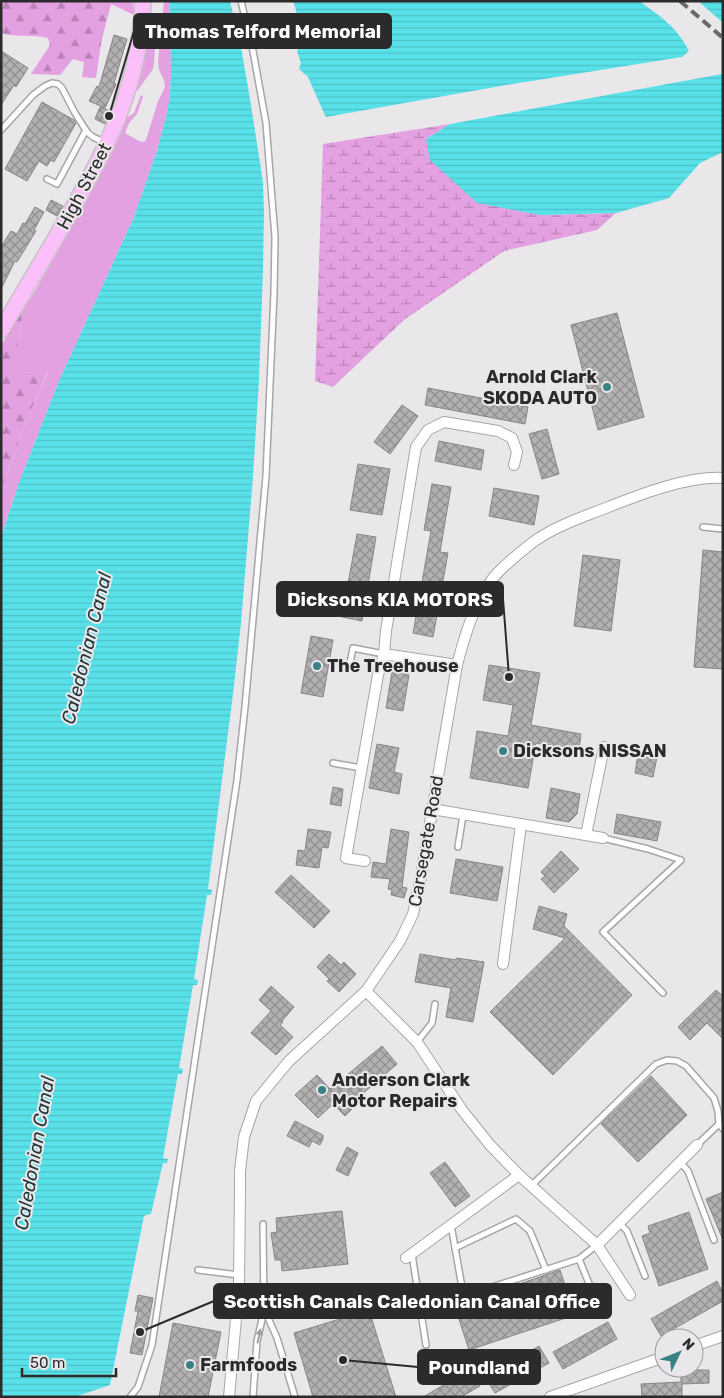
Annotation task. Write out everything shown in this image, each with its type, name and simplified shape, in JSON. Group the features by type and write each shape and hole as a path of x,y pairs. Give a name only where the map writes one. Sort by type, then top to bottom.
{"main road":[{"name":"High Street","path":"1,330 77,201 107,143 123,106 134,71 141,38 143,1"}],"street":[{"path":"365,861 346,858 378,675 384,654 386,631 416,446 428,430 444,422 498,431 512,438 517,452 514,465"},
{"name":"Carsegate Road","path":"229,1397 239,1275 240,1171 244,1137 256,1101 289,1061 366,990 400,941 413,914 457,665 475,607 492,579 513,559 536,540 564,524 628,499 672,485 709,478 723,478"},
{"path":"384,654 457,665"},
{"path":"586,835 604,747"},
{"path":"432,809 603,838"},
{"path":"503,964 521,824"},
{"path":"366,990 417,1042 462,1110 490,1145 519,1176 597,1245 630,1295"},
{"path":"597,1245 697,1145"},
{"path":"409,1256 519,1176"},
{"path":"704,1343 723,1336"},
{"path":"550,1397 654,1360"}],"lane":[{"path":"130,1397 138,1387 152,1345 233,810 245,707 265,486 275,236 266,123 242,1"},
{"path":"1,130 33,94 52,83 58,84 62,88 74,114 86,130 93,137 107,143"},
{"path":"47,179 57,184 86,130"},
{"path":"703,527 723,529"},
{"path":"350,663 353,648 384,654"},
{"path":"333,763 362,768"},
{"path":"458,847 463,814"},
{"path":"603,838 648,849 680,860 603,932 663,993"},
{"path":"417,1042 432,1023 435,1004"},
{"path":"531,1187 656,1064 667,1060 677,1061 686,1066 714,1098 720,1113 719,1124 697,1145"},
{"path":"719,1124 723,1129"},
{"path":"680,1162 688,1171 714,1240"},
{"path":"455,1248 516,1218 530,1231 546,1270"},
{"path":"619,1223 627,1231 645,1276"},
{"path":"253,1397 257,1341 264,1311 263,1224"},
{"path":"451,1225 465,1304"},
{"path":"464,1296 579,1260 597,1245"},
{"path":"409,1256 426,1345"},
{"path":"579,1260 598,1303"},
{"path":"198,1270 239,1275"},
{"path":"236,1310 264,1311 290,1309 344,1300"},
{"path":"264,1311 277,1338 295,1397"}],"green space":[{"path":"1,1 93,1 100,7 107,19 96,78 82,77 84,62 73,59 60,75 31,74 50,45 48,38 1,33"},
{"path":"93,1 133,1 134,15 111,4 107,19 100,7"},
{"path":"164,1 170,1 170,96 157,151 134,217 59,381 20,480 1,537 1,491 26,422 48,372 21,373 14,376 11,370 19,338 22,316 20,315 99,177 120,135 126,118 134,113 142,95 137,114 129,123 125,133 139,141 144,142 146,140 158,101 165,87 158,62"},
{"path":"150,18 156,19 157,22 153,69 138,90 135,90 145,52"},
{"path":"450,124 426,139 540,215 616,213 597,230 504,251 404,320 333,387 315,381 323,144"},
{"path":"20,315 22,316 19,338 12,370 15,375 48,371 26,422 1,491 1,345"}],"water":[{"name":"Caledonian Canal","path":"170,1 230,1 241,47 263,182 263,270 253,476 241,623 208,889 212,890 211,895 207,895 194,979 198,980 197,985 193,985 179,1068 183,1069 182,1074 178,1074 163,1158 168,1159 167,1163 163,1163 151,1214 144,1216 110,1385 75,1397 1,1397 1,537 20,480 59,381 134,217 157,151 170,96"},
{"path":"293,1 639,1 661,17 679,35 689,51 682,57 506,85 326,117 308,77 299,69 301,63 297,51 303,42 297,27 298,17"},
{"path":"698,1 723,1 723,22 721,21"},
{"path":"722,74 723,152 700,163 669,198 616,213 540,215 477,203 430,160 426,139 450,124"}],"building":[{"path":"114,35 127,39 114,83 116,84 105,108 89,101 97,86 99,87"},
{"path":"1,51 28,68 16,87 14,85 1,105"},
{"path":"42,102 74,120 76,123 54,162 51,160 47,166 39,161 27,181 5,169"},
{"path":"100,107 110,111 105,124 95,119"},
{"path":"51,200 63,206 57,216 46,210"},
{"path":"35,207 44,212 34,230 36,231 17,262 15,261 1,289 1,247 11,231 17,234"},
{"path":"617,313 644,417 598,430 571,325"},
{"path":"428,388 528,407 525,424 425,405"},
{"path":"402,405 418,416 390,454 374,442"},
{"path":"547,429 559,474 542,479 529,434"},
{"path":"439,441 484,450 481,470 435,461"},
{"path":"358,464 390,469 382,515 350,510"},
{"path":"432,484 451,487 440,552 448,553 433,637 413,633 431,531 424,530"},
{"path":"494,488 539,496 534,525 489,516"},
{"path":"357,534 376,537 362,621 342,617"},
{"path":"703,550 723,552 723,669 694,667"},
{"path":"583,555 620,560 611,631 574,626"},
{"name":"The Treehouse","path":"311,636 333,640 323,697 301,693"},
{"path":"489,665 540,673 531,725 581,734 579,750 536,743 528,788 470,778 477,731 508,736 513,705 483,700"},
{"path":"392,672 409,675 403,711 386,708"},
{"path":"377,744 399,748 394,772 402,774 399,794 369,788"},
{"path":"638,754 657,757 653,777 635,773"},
{"path":"333,787 343,789 341,806 330,804"},
{"path":"551,788 580,794 577,814 569,822 546,818"},
{"path":"617,814 661,822 657,841 614,833"},
{"path":"308,829 331,832 328,848 322,847 319,868 296,865 298,850 305,851"},
{"path":"391,829 409,832 402,887 407,888 404,898 391,895 392,890 388,889 390,879 371,877 373,862 386,864"},
{"path":"561,851 579,869 554,893 541,879 545,876 541,872"},
{"path":"456,859 503,867 497,901 450,893"},
{"path":"291,875 330,911 314,928 275,892"},
{"path":"539,906 567,914 564,926 632,995 553,1075 490,1012 565,938 533,929"},
{"path":"329,954 341,965 344,962 356,974 339,992 327,981 329,979 317,967"},
{"path":"420,954 484,962 473,1022 446,1017 451,988 415,982"},
{"path":"271,986 294,1007 280,1025 293,1037 276,1055 251,1033 271,1011 259,1000"},
{"path":"716,990 723,996 723,1039 707,1023 690,1040 678,1027"},
{"path":"382,1046 397,1064 352,1103 355,1106 345,1116 333,1104 318,1118 295,1095 317,1075 330,1089"},
{"path":"651,1076 687,1115 638,1162 601,1124"},
{"path":"295,1121 323,1135 320,1145 312,1141 309,1147 287,1136"},
{"path":"347,1147 358,1153 348,1176 336,1170"},
{"path":"445,1162 470,1196 455,1207 430,1173"},
{"path":"723,1192 723,1240 706,1199"},
{"path":"342,1211 348,1264 282,1271 281,1260 275,1260 271,1233 277,1232 276,1218"},
{"path":"689,1212 708,1269 659,1286 642,1236 650,1233 648,1226"},
{"path":"560,1270 575,1315 469,1350 458,1316 477,1310 473,1300"},
{"path":"717,1281 723,1293 723,1301 675,1328 656,1328 651,1319"},
{"path":"138,1295 153,1298 142,1355 130,1353 138,1311 135,1311"},
{"path":"369,1310 396,1397 313,1397 294,1333"},
{"path":"608,1322 617,1339 563,1369 553,1352"},
{"name":"Farmfoods","path":"173,1323 221,1332 208,1397 159,1397"},
{"path":"539,1346 549,1363 495,1393 485,1377"},
{"path":"471,1369 480,1386 461,1397 423,1397"},
{"path":"704,1370 709,1370 709,1383 682,1384 682,1396 642,1397 641,1384 681,1382 681,1378 704,1378"}],"railway":[{"path":"680,1 723,38"}],"place":[{"name":"Thomas Telford Memorial","path":"109,116"},
{"name":"Arnold Clark SKODA AUTO","path":"607,387"},
{"name":"The Treehouse","path":"317,666"},
{"name":"Dicksons KIA MOTORS","path":"509,677"},
{"name":"Dicksons NISSAN","path":"503,751"},
{"name":"Anderson Clark Motor Repairs","path":"322,1090"},
{"name":"Scottish Canals Caledonian Canal Office","path":"140,1332"},
{"name":"Poundland","path":"343,1360"},
{"name":"Farmfoods","path":"190,1365"}]}
